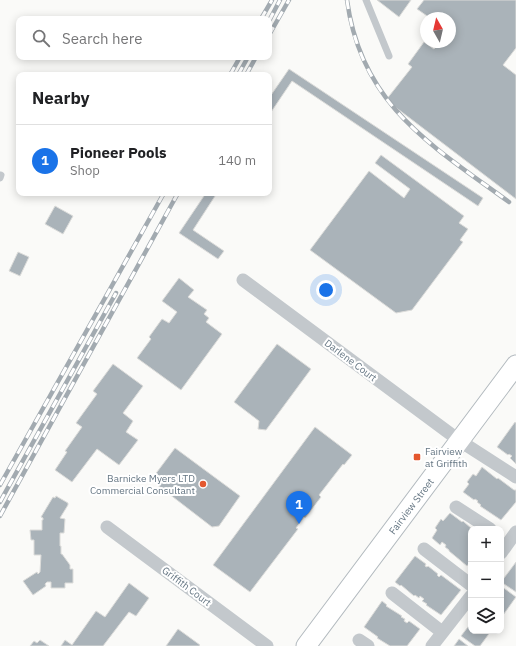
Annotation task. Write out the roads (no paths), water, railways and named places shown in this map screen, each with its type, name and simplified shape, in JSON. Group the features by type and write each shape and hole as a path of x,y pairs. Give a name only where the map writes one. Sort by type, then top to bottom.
{"main road":[{"name":"Fairview Street","path":"306,646 516,365"}],"street":[{"name":"Darlene Court","path":"243,280 460,441 516,477"},
{"path":"456,506 486,526"},
{"name":"Griffith Court","path":"107,527 267,646"},
{"path":"504,547 509,537"},
{"path":"424,549 468,583"},
{"path":"392,593 442,632"},
{"path":"432,646 469,598"}],"lane":[{"path":"366,0 389,56"}],"railway":[{"path":"263,16 272,0"},
{"path":"272,16 280,0"},
{"path":"272,30 289,0"},
{"path":"347,0 355,36 367,68 384,95 404,119 427,141 509,202"},
{"path":"232,72 238,60"},
{"path":"240,72 246,60"},
{"path":"248,72 254,60"},
{"path":"0,485 162,196"},
{"path":"0,516 176,196"},
{"path":"0,502 116,293"}],"place":[{"name":"Fairview at Griffith","path":"417,457"},
{"name":"Barnicke Myers LTD Commercial Consultant","path":"203,484"},
{"name":"Pioneer Pools","path":"299,524"}]}
